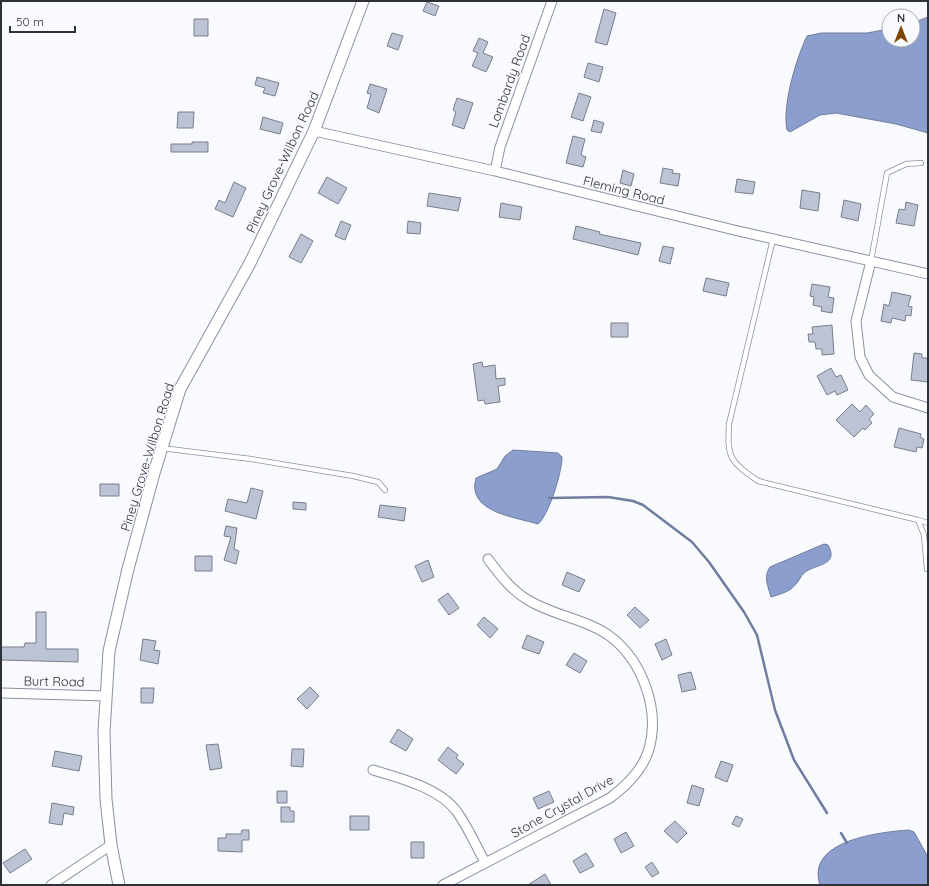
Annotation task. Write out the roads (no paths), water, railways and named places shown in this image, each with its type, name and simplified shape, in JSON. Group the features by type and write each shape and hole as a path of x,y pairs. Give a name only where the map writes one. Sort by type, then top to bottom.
{"street":[{"name":"Piney Grove-Wilbon Road","path":"119,885 111,846 104,732 108,651 128,570 180,388 250,263 314,131 363,1"},
{"name":"Lombardy Road","path":"495,171 500,146 552,1"},
{"name":"Fleming Road","path":"314,131 495,171 773,239 928,274"},
{"path":"871,261 856,321 860,357 869,375 893,397 928,408"},
{"name":"Stone Crystal Drive","path":"442,885 610,798 628,784 642,764 649,750 652,720 645,683 625,651 610,637 589,625 528,600 509,586 488,559"},
{"name":"Burt Road","path":"1,693 106,696"},
{"path":"373,770 412,782 434,792 456,811 485,862"},
{"path":"51,885 111,846"}],"lane":[{"path":"871,261 887,173 906,164 921,163"},
{"path":"773,239 729,424 728,447 736,465 758,481 928,523"},
{"path":"162,448 251,459 353,476 378,482 385,490"},
{"path":"918,520 924,535 927,569"}],"water":[{"path":"928,17 928,133 896,124 836,113 820,115 790,132 787,130 786,108 788,96 799,57 807,36 821,33 867,33 881,30 881,48 921,48 921,20"},
{"path":"513,450 558,453 562,457 560,473 554,493 546,512 538,524 495,511 485,506 478,499 475,489 476,478 497,469 505,456"},
{"path":"824,544 828,545 831,552 831,557 828,561 804,573 791,589 771,597 766,578 770,567"},
{"path":"909,830 914,832 928,857 928,885 820,885 818,870 824,858 834,848 848,841 865,836"}],"waterway":[{"path":"549,498 608,497 633,501 643,505 692,542 709,562 744,612 757,635 775,710 794,760 827,813"},
{"path":"841,833 847,843"}]}
